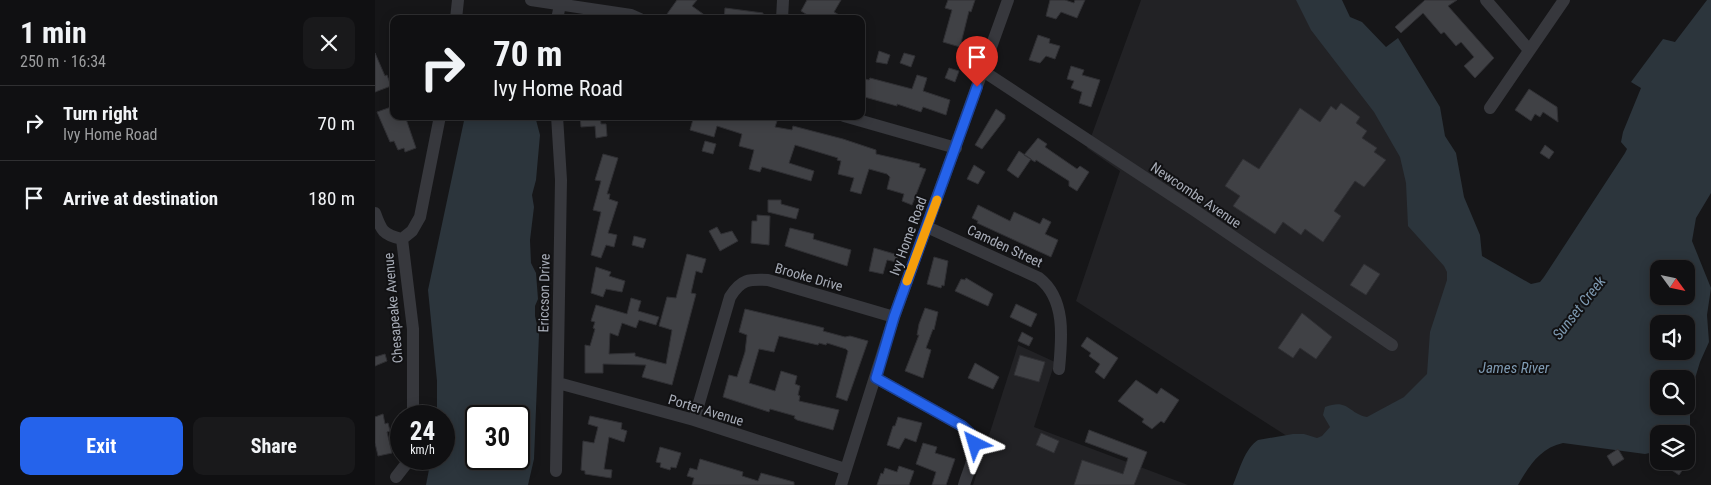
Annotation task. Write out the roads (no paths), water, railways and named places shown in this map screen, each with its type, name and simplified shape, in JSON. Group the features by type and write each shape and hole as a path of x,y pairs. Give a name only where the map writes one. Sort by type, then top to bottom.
{"street":[{"path":"456,15 458,0"},
{"path":"531,0 631,15"},
{"path":"782,15 783,0"},
{"name":"Ivy Home Road","path":"841,485 894,317 1008,0"},
{"path":"1486,0 1529,50"},
{"path":"1490,108 1564,0"},
{"path":"558,15 560,4"},
{"name":"Newcombe Avenue","path":"983,71 1194,210 1392,346"},
{"path":"402,239 412,231 420,217 439,120"},
{"name":"Ericcson Drive","path":"556,470 561,180 557,120"},
{"path":"858,120 956,148"},
{"name":"Chesapeake Avenue","path":"375,213 381,228 388,236 402,239 413,329 413,405"},
{"name":"Camden Street","path":"927,227 1039,278 1050,286 1058,304 1061,337 1059,369"},
{"name":"Brooke Drive","path":"694,420 730,297 737,286 751,279 768,280 894,317"},
{"path":"876,378 962,426 971,434 975,449 964,485"},
{"name":"Porter Avenue","path":"558,383 694,420 845,469"},
{"path":"396,477 401,470"}],"water":[{"name":"James River","path":"1296,0 1342,0 1350,17 1362,22 1386,47 1398,38 1440,107 1445,136 1456,153 1464,197 1480,235 1482,256 1531,284 1540,282 1627,149 1621,142 1623,132 1641,88 1631,82 1663,39 1675,42 1707,0 1711,0 1711,193 1696,218 1692,241 1711,288 1707,315 1709,342 1695,378 1695,370 1650,370 1650,415 1690,415 1690,425 1650,425 1650,453 1645,454 1563,443 1555,445 1536,459 1518,485 1233,485 1249,448 1258,440 1293,434 1304,434 1317,438 1322,436 1330,427 1323,415 1325,407 1339,404 1367,417 1404,397 1427,374 1430,332 1447,280 1447,272 1444,266 1408,226 1406,183 1400,157 1374,112 1311,30"},
{"path":"464,120 536,120 540,135 536,180 532,195 534,207 530,240 531,263 536,273 538,299 535,306 535,316 539,334 534,459 528,485 426,485 429,470 455,470 455,405 437,405 437,381 428,290"}],"water label":[{"name":"Sunset Creek","path":"1579,308"}]}
